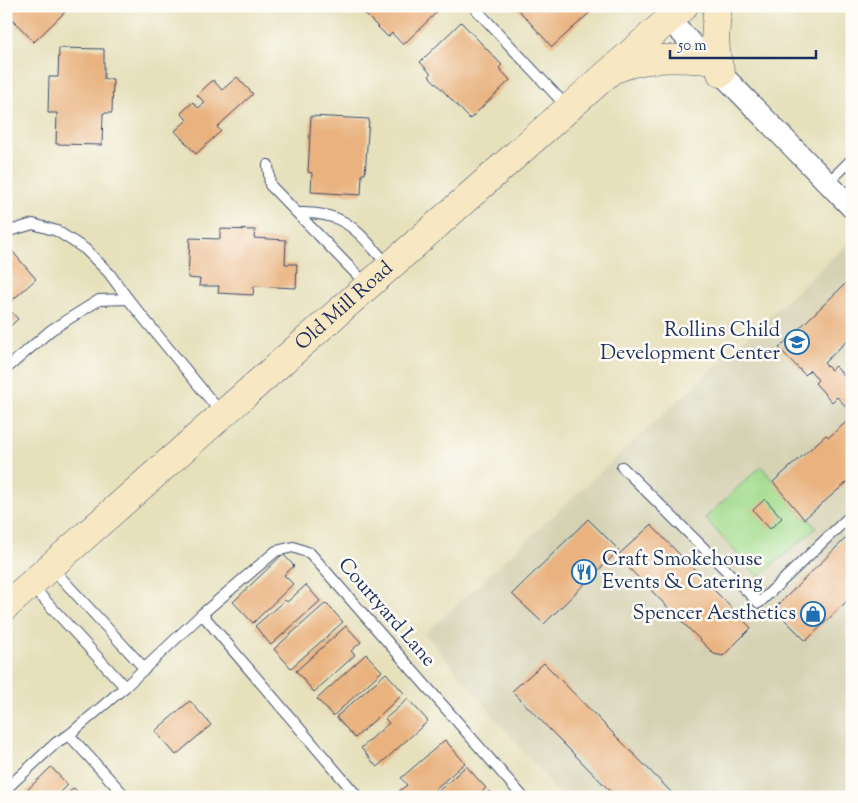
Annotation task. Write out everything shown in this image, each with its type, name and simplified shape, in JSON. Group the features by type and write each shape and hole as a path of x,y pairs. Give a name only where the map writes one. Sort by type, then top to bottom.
{"street":[{"path":"714,67 717,64 718,6"},
{"name":"Old Mill Road","path":"6,606 676,13"},
{"path":"676,13 714,67 852,208"},
{"path":"614,69 643,60 665,58 714,67"}],"lane":[{"path":"473,6 569,109"},
{"path":"828,183 852,159"},
{"path":"268,165 270,185 368,286"},
{"path":"298,213 332,215 342,220 353,228 390,266"},
{"path":"6,232 33,224 57,231 91,255 109,273 222,415"},
{"path":"6,369 51,330 99,300 128,299"},
{"path":"622,467 759,603 852,514"},
{"name":"Courtyard Lane","path":"6,789 57,742 69,735 125,687 202,614 276,551 293,547 310,553 522,797"},
{"path":"51,566 145,668"},
{"path":"30,584 125,687"},
{"path":"202,614 358,797"},
{"path":"69,735 126,797"}],"shaded area":[{"path":"852,240 852,797 562,797 425,634"}],"green space":[{"path":"761,466 804,519 807,517 816,528 758,577 705,518"}],"building":[{"path":"6,6 63,6 67,10 34,42 12,19 6,25"},
{"path":"359,6 439,6 441,8 403,45 392,33 388,37"},
{"path":"515,6 597,6 552,47"},
{"path":"461,22 502,65 499,68 510,80 470,119 429,76 431,74 420,62"},
{"path":"59,48 104,49 104,79 113,79 112,113 103,113 102,145 56,144 57,113 48,113 49,77 58,77"},
{"path":"237,77 253,94 217,127 221,131 196,154 175,131 187,120 181,113 193,102 198,108 205,103 197,95 213,80 222,90"},
{"path":"311,116 369,119 365,174 362,174 361,195 311,192 312,173 308,172"},
{"path":"220,229 255,230 254,238 286,240 285,264 297,264 296,288 254,286 253,295 218,293 219,286 199,286 200,279 188,278 190,238 220,239"},
{"path":"12,251 36,279 6,306 6,257"},
{"path":"847,282 852,287 852,336 824,363 831,370 835,366 852,384 848,389 852,394 852,413 837,397 832,402 815,383 818,380 810,370 805,375 779,348"},
{"path":"6,306 18,319 6,330"},
{"path":"852,417 852,478 804,519 773,482 826,435 829,437"},
{"path":"765,499 782,518 770,529 753,510"},
{"path":"588,519 619,550 544,624 512,594"},
{"path":"651,525 751,628 723,656 714,654 617,556"},
{"path":"852,532 852,596 806,641 774,609"},
{"path":"283,554 294,566 284,575 293,584 253,623 233,602"},
{"path":"306,585 320,601 271,645 255,626"},
{"path":"326,603 343,622 291,668 274,649"},
{"path":"346,626 361,642 351,651 355,655 314,692 296,671"},
{"path":"366,654 382,671 333,716 317,699"},
{"path":"544,663 676,797 616,797 512,691"},
{"path":"386,673 404,693 355,738 336,717"},
{"path":"408,699 428,721 377,767 361,748 389,723 385,719"},
{"path":"190,701 211,725 176,755 155,731"},
{"path":"445,740 465,763 426,797 403,797 399,791 407,785 401,778"},
{"path":"466,766 486,788 477,797 432,797"},
{"path":"51,767 68,785 56,797 20,797"},
{"path":"74,788 82,797 64,797"},
{"path":"489,791 494,797 482,797"}],"place":[{"name":"Rollins Child Development Center","path":"797,342"},
{"name":"Craft Smokehouse Events & Catering","path":"584,572"},
{"name":"Spencer Aesthetics","path":"813,614"}]}
